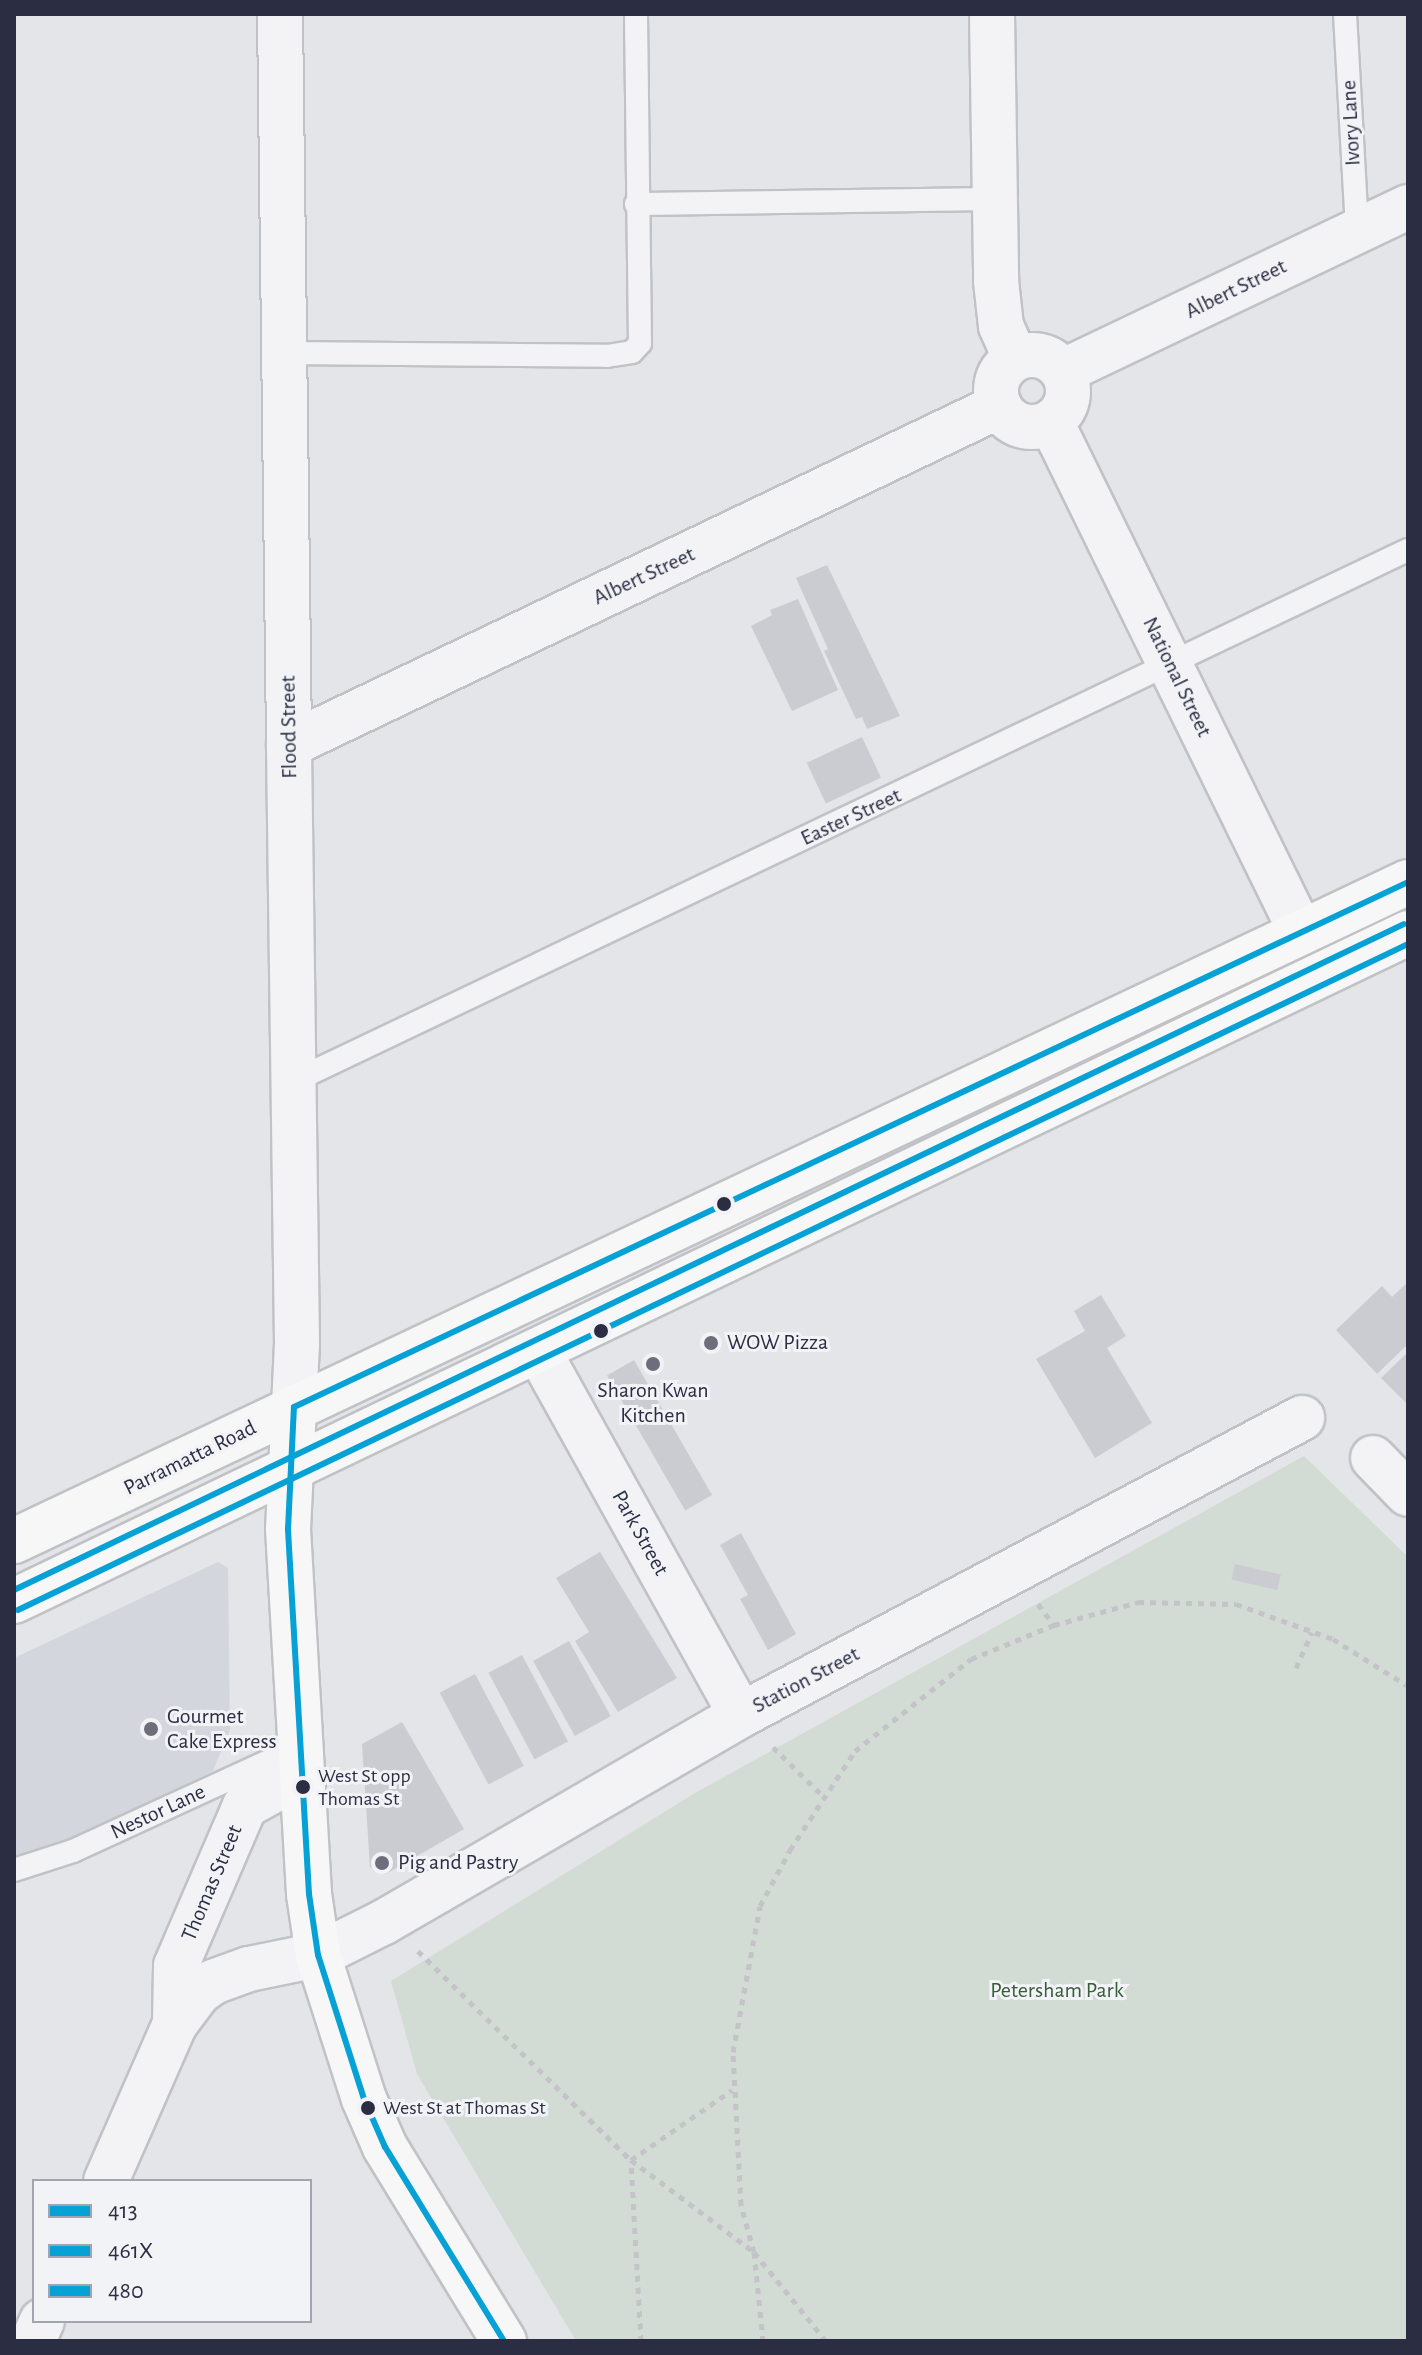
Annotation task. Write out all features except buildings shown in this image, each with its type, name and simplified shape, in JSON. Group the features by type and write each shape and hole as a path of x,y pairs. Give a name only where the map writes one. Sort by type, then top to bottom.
{"main road":[{"name":"Parramatta Road","path":"14,1601 293,1438 1301,932 1408,882"},
{"name":"Parramatta Road","path":"14,1541 293,1438 539,1352 1408,933"},
{"path":"293,1438 288,1529 309,1894 318,1955 364,2099 385,2147 504,2341"}],"street":[{"name":"Flood Street","path":"280,14 297,1343 293,1438"},
{"path":"992,14 996,281 1001,326 1015,358"},
{"name":"Albert Street","path":"1064,371 1408,207"},
{"path":"1028,354 1042,355 1064,371 1069,393 1060,414 1051,422 1027,427 1006,416 999,406 997,378 1004,366 1015,358 1028,354"},
{"name":"Albert Street","path":"289,745 999,406"},
{"name":"National Street","path":"1051,422 1301,932"},
{"name":"Park Street","path":"539,1352 741,1715"},
{"name":"Station Street","path":"318,1955 384,1922 741,1715 1302,1418"},
{"path":"1373,1458 1408,1494"},
{"name":"Thomas Street","path":"175,2024 176,1966 245,1806 300,1761"},
{"name":"Thomas Street","path":"107,2179 175,2024 198,1993 213,1982 249,1969 318,1955"}],"lane":[{"path":"284,353 607,356 632,352 640,343 636,14"},
{"name":"Ivory Lane","path":"1345,14 1357,231"},
{"path":"636,204 996,199"},
{"name":"Easter Street","path":"294,1081 1408,550"},
{"name":"Nestor Lane","path":"14,1870 73,1851 300,1761"}],"path":[{"path":"763,2341 754,2252 741,2205 733,2052 760,1906 823,1796 855,1751 971,1659 1054,1625 1138,1602 1236,1604 1333,1639 1408,1686"},
{"path":"1296,1668 1312,1632"},
{"path":"741,1715 823,1796"},
{"path":"384,1922 441,1970 631,2160 754,2252 826,2341"},
{"path":"631,2160 733,2090"},
{"path":"631,2160 641,2341"}],"shaded area":[{"path":"218,1562 228,1568 230,1730 213,1771 76,1839 14,1858 14,1658"}],"green space":[{"name":"Petersham Park","path":"1304,1456 1408,1557 1408,2341 576,2341 417,2074 391,1981 695,1793"}],"transit line":[{"name":"413","path":"504,2341 385,2147 364,2099 318,1955 309,1894 288,1529 294,1407 1408,882"},
{"name":"480","path":"14,1590 1404,924"},
{"name":"461X","path":"18,1610 1408,944"}],"place":[{"name":"WOW Pizza","path":"711,1343"},
{"name":"Sharon Kwan Kitchen","path":"653,1364"},
{"name":"Gourmet Cake Express","path":"151,1729"},
{"name":"West St opp Thomas St","path":"303,1787"},
{"name":"Pig and Pastry","path":"382,1863"},
{"name":"West St at Thomas St","path":"368,2108"}]}
